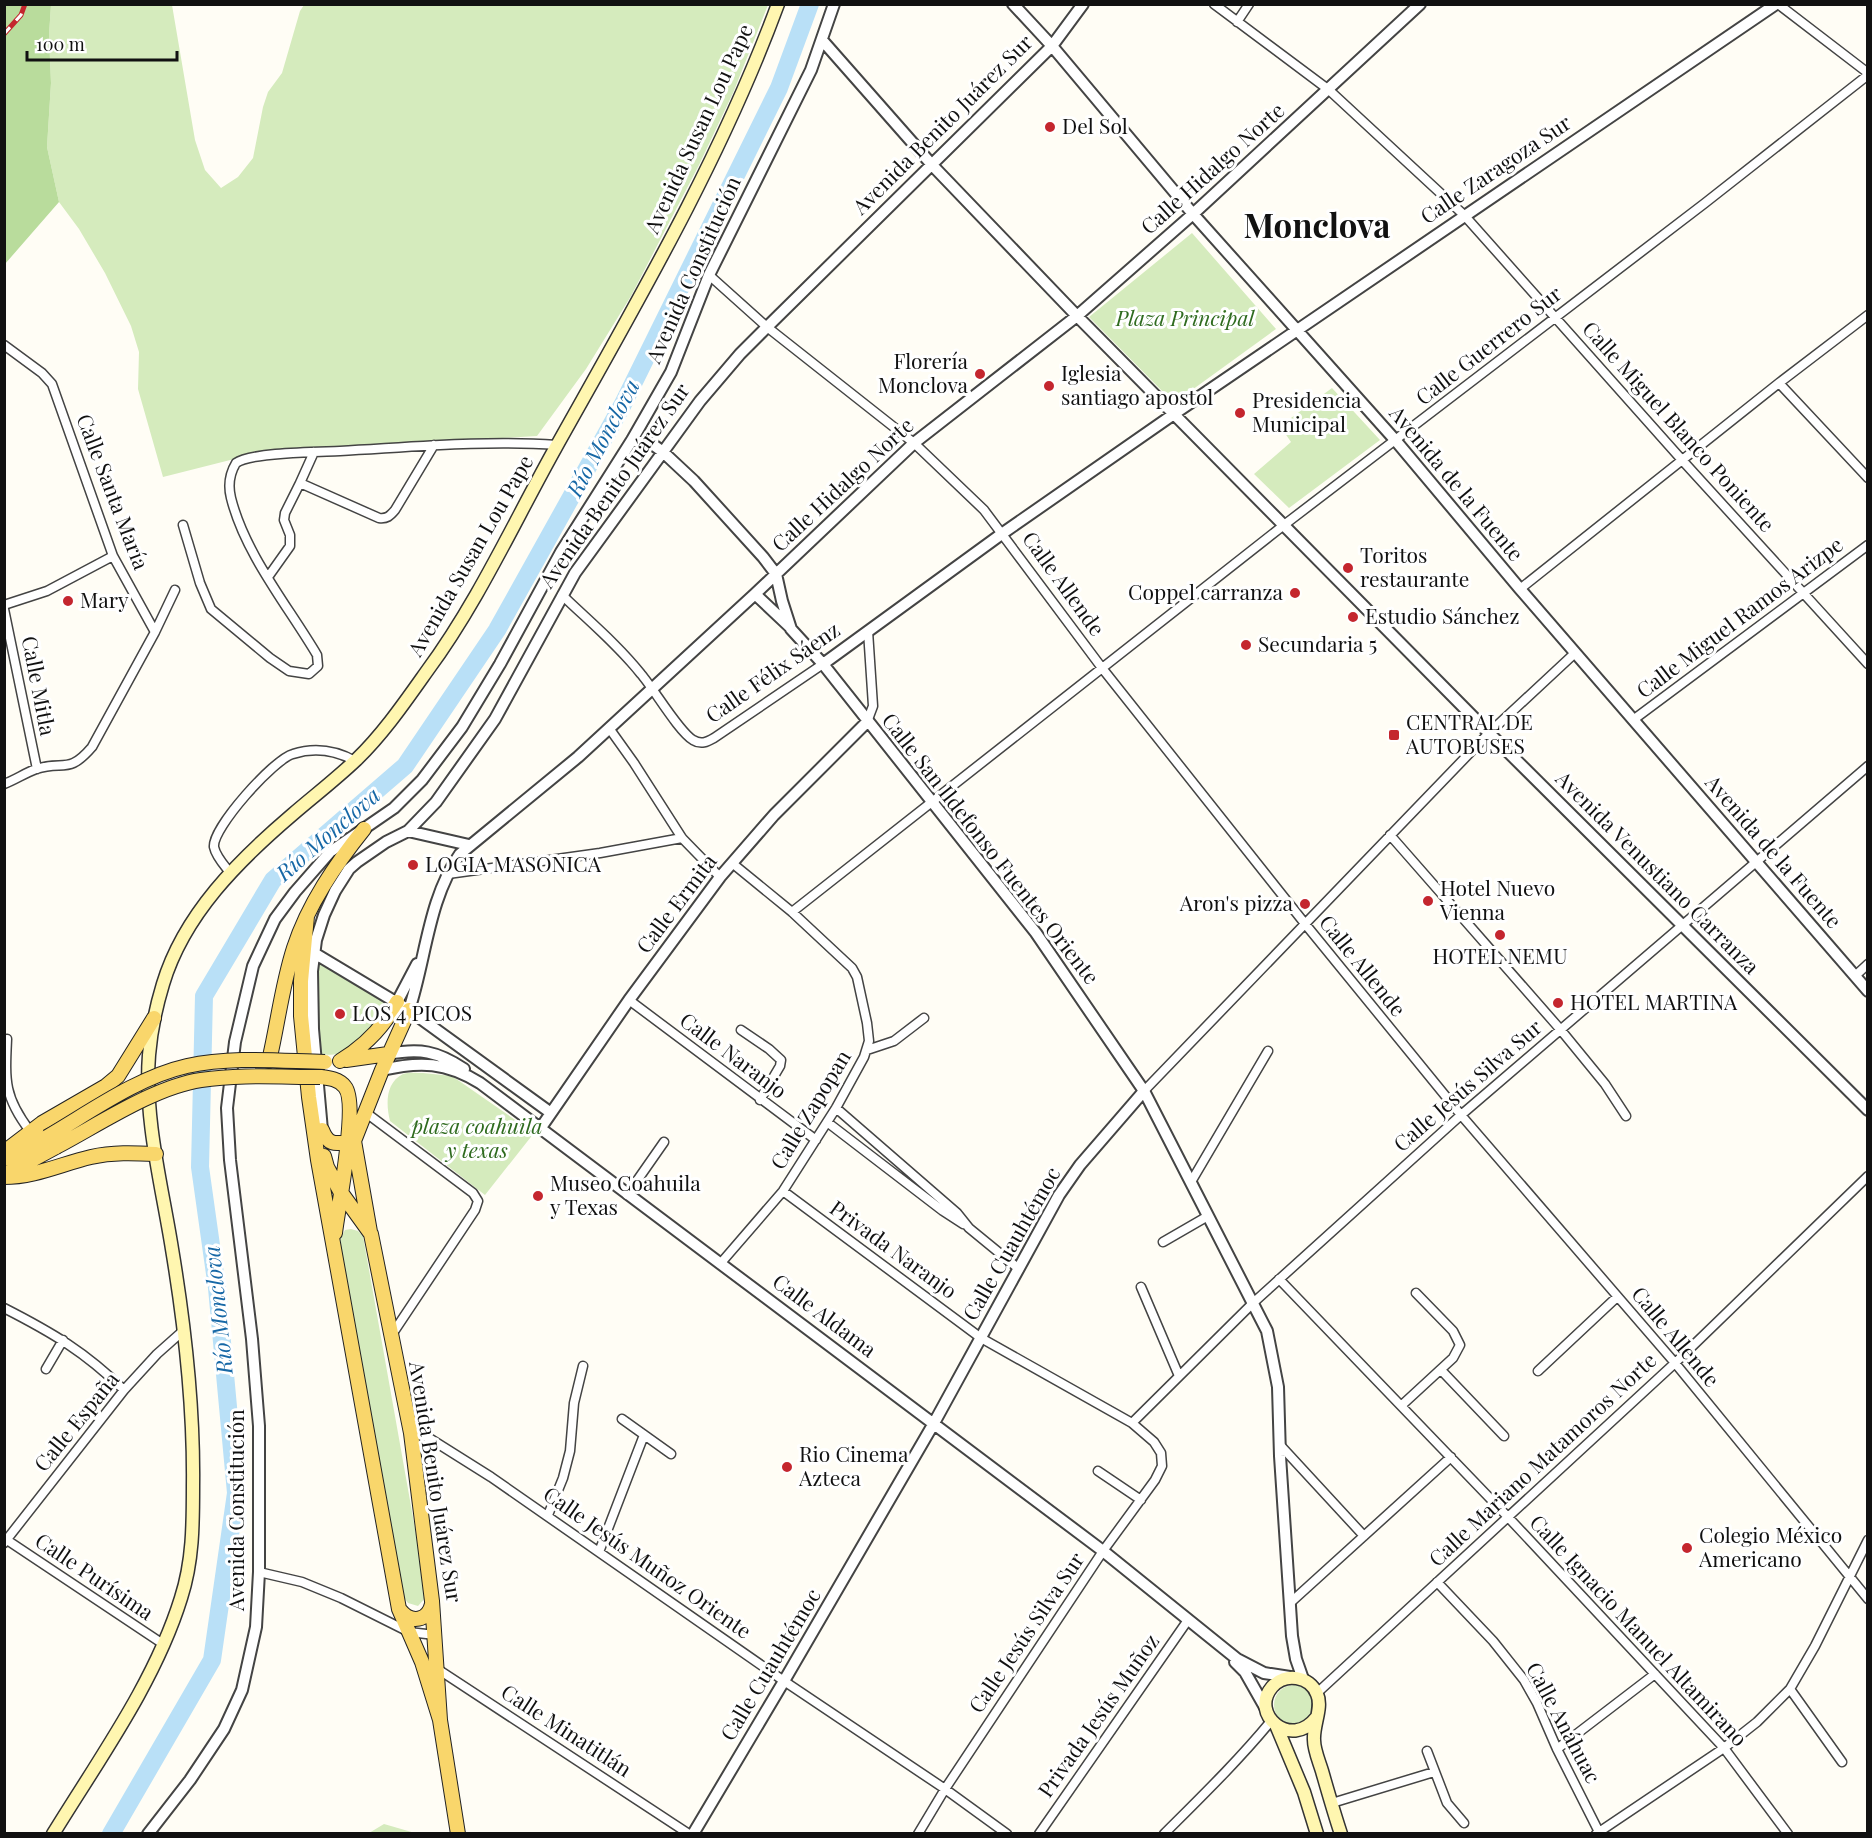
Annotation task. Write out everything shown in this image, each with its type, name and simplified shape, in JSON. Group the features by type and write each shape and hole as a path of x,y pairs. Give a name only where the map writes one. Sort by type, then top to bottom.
{"main road":[{"name":"Avenida Susan Lou Pape","path":"53,1833 147,1680 183,1594 192,1548 194,1462 184,1330 156,1154 148,1081 148,1056 154,1018 167,972 182,938 195,918 231,874 260,844 355,761 401,706 450,637 658,261 712,157 760,53 778,4"},
{"path":"269,1061 294,948 307,916 328,878 364,829"},
{"path":"307,916 301,981 301,1016 315,1139 334,1238"},
{"path":"367,1230 351,1142 382,1070 403,1006"},
{"path":"340,1061 355,1052 403,1006"},
{"path":"4,1152 30,1131 106,1086 118,1076 154,1018"},
{"path":"4,1176 136,1086 165,1073 212,1062 325,1062 388,1054"},
{"name":"Avenida Benito Juárez Sur","path":"52,1142 173,1087 200,1080 237,1077 320,1077 337,1080 348,1091 351,1142 340,1191 334,1238 399,1609 422,1662 440,1720"},
{"path":"322,1130 326,1140 331,1143 351,1142"},
{"path":"322,1130 326,1162 340,1191"},
{"path":"4,1159 52,1142"},
{"path":"4,1176 31,1175 105,1154 123,1152 156,1154"},
{"name":"Avenida Benito Juárez Sur","path":"340,1191 367,1230 411,1433 432,1601 440,1720 458,1833"},
{"path":"334,1238 342,1225 348,1223 367,1230"},
{"path":"399,1609 410,1619 419,1619 428,1615 432,1601"},
{"path":"1317,1833 1304,1792 1271,1718 1267,1696 1273,1685 1284,1678 1297,1678 1309,1683 1317,1693 1319,1706 1314,1741 1341,1833"},
{"path":"1271,1718 1282,1728 1294,1731 1306,1727 1316,1718"}],"street":[{"name":"Avenida Constitución","path":"148,1833 190,1780 224,1729 238,1701 249,1665 256,1627 259,1572 259,1426 252,1339 230,1160 227,1108 235,1042 253,966 275,919 295,892 330,852 394,808 422,780 462,727 500,664 561,552 632,440 675,363 709,275 789,116 822,40 834,4"},
{"name":"Avenida de la Fuente","path":"1013,4 1052,46 1193,214 1396,441 1520,589 1868,991"},
{"name":"Avenida Benito Juárez Sur","path":"322,1130 313,1029 314,953 326,909 335,891 350,869 366,855 408,831 436,802 495,719 562,596 588,555 700,401 740,354 1052,46 1083,4"},
{"name":"Calle Miguel Blanco Poniente","path":"1214,4 1329,90 1464,215 1682,460 1868,664"},
{"path":"1237,22 1249,4"},
{"name":"Calle Hidalgo Norte","path":"403,1006 422,956 448,874 460,854 469,845 559,774 755,594 914,443 1077,316 1193,214 1420,4"},
{"path":"1777,4 1868,74"},
{"name":"Calle Zaragoza Sur","path":"1003,534 1297,329 1777,4"},
{"name":"Avenida Venustiano Carranza","path":"822,40 933,166 1077,316 1489,733 1868,1110"},
{"name":"Calle Guerrero Sur","path":"792,912 1284,525 1714,196 1868,74"},
{"name":"Calle Allende","path":"709,275 767,327 914,443 984,510 1102,668 1306,925 1461,1115 1675,1363 1868,1599"},
{"path":"1520,589 1868,315"},
{"name":"Calle Santa María","path":"4,345 48,379 56,394 113,556 155,632"},
{"path":"1779,383 1868,478"},
{"name":"Calle San Ildefonso Fuentes Oriente","path":"632,440 652,444 663,452 763,557 776,574 791,629"},
{"path":"183,525 200,583 211,609 270,658 289,670 309,674 318,666 317,655 244,536 230,497 229,480 236,463 242,459 314,452 434,445 502,442 557,445"},
{"path":"300,483 384,519 395,510 434,445"},
{"path":"268,577 290,546 290,535 284,520 285,513 314,452"},
{"name":"Calle Félix Sáenz","path":"562,596 610,640 653,689 687,735 695,741 704,743 823,664 1003,534"},
{"name":"Calle Miguel Ramos Arizpe","path":"1633,720 1868,545"},
{"path":"4,607 47,591 113,556"},
{"path":"4,784 37,769 73,764 82,759 92,747 155,632 175,590"},
{"name":"Calle San Ildefonso Fuentes Oriente","path":"755,594 823,664 1036,933 1144,1091 1267,1331 1278,1387 1290,1603 1297,1678"},
{"name":"Calle Mitla","path":"4,607 37,769"},
{"path":"867,722 873,706 868,631"},
{"name":"Calle Cuauhtémoc","path":"691,1833 784,1681 934,1423 1059,1196 1080,1165 1144,1091 1390,835 1489,733 1575,653"},
{"name":"Calle Ermita","path":"540,1129 629,1000 720,877 774,815 867,722"},
{"path":"609,728 682,838 720,877"},
{"path":"231,874 216,853 214,845 216,837 236,807 271,768 293,754 319,750 338,753 355,761"},
{"name":"Calle Jesús Silva Sur","path":"1132,1423 1252,1303 1461,1115 1868,766"},
{"path":"408,831 469,845"},
{"path":"1390,835 1560,1029 1605,1084 1626,1116"},
{"path":"448,874 682,838"},
{"name":"Calle Zapopan","path":"720,1264 783,1191 836,1108 867,1050 868,1041 867,1023 854,972 792,912 732,863"},
{"path":"314,953 403,1006 551,1113"},
{"path":"1855,976 1868,964"},
{"name":"Calle Naranjo","path":"629,1000 816,1140"},
{"path":"867,1050 894,1041 924,1018"},
{"path":"741,1030 780,1059 781,1064 760,1100"},
{"path":"7,1040 8,1094 30,1131"},
{"path":"388,1054 459,1046"},
{"path":"422,1050 453,1061 480,1083"},
{"path":"1191,1182 1268,1051"},
{"name":"Calle Aldama","path":"382,1070 416,1064 433,1064 465,1074 480,1083 1103,1551 1222,1648 1253,1669 1297,1678"},
{"path":"836,1108 948,1206 969,1228"},
{"path":"365,1112 475,1195 478,1203 391,1337"},
{"path":"827,1122 943,1211 969,1228 1019,1269"},
{"path":"627,1195 664,1142"},
{"name":"Calle Mariano Matamoros Norte","path":"1317,1693 1675,1363 1868,1176"},
{"name":"Privada Naranjo","path":"783,1191 981,1338 1132,1423 1154,1442 1161,1453"},
{"path":"1162,1242 1208,1216"},
{"name":"Calle Ignacio Manuel Altamirano","path":"1279,1279 1508,1516 1724,1748 1788,1833"},
{"path":"1141,1287 1179,1376"},
{"path":"1402,1405 1441,1370 1460,1345 1458,1337 1416,1293"},
{"path":"1538,1371 1617,1297"},
{"path":"4,1308 63,1340 88,1357 124,1390"},
{"name":"Calle España","path":"5,1540 124,1390 157,1354 184,1330"},
{"path":"46,1369 63,1340"},
{"path":"548,1515 563,1478 570,1451 574,1403 583,1366"},
{"path":"1441,1370 1504,1436"},
{"path":"622,1419 671,1454"},
{"name":"Calle Jesús Muñoz Oriente","path":"411,1433 429,1438 445,1447 548,1515 784,1681 945,1788 1007,1833"},
{"path":"599,1552 644,1435"},
{"path":"1280,1444 1364,1536"},
{"name":"Calle Jesús Silva Sur","path":"918,1833 945,1788 1103,1551 1155,1480 1162,1467 1161,1453"},
{"path":"1290,1603 1451,1456"},
{"path":"1098,1471 1141,1500"},
{"name":"Calle Purísima","path":"5,1540 163,1644"},
{"path":"1598,1833 1724,1748 1757,1722 1790,1689 1815,1646 1868,1540"},
{"path":"259,1572 302,1582 341,1598 409,1632 435,1635"},
{"name":"Calle Anáhuac","path":"1437,1582 1493,1641 1524,1680 1598,1833"},
{"name":"Privada Jesús Muñoz","path":"1039,1833 1188,1620"},
{"name":"Calle Aldama","path":"1222,1648 1245,1672 1271,1718"},
{"name":"Calle Minatitlán","path":"422,1662 438,1669 691,1833"},
{"path":"1557,1749 1655,1674"},
{"path":"1790,1689 1842,1762"},
{"path":"1164,1833 1249,1748 1271,1718"},
{"path":"1426,1751 1447,1803 1464,1823"},
{"path":"1332,1803 1434,1772"}],"green space":[{"path":"5,4 51,5 49,35 51,83 47,147 59,202 5,264"},
{"path":"51,5 172,5 195,140 205,170 221,188 238,177 253,158 268,92 282,73 300,11 304,5 768,5 733,93 699,165 631,296 586,369 537,436 280,451 250,455 163,477 138,389 139,352 131,326 105,273 79,229 59,202 47,147 51,83 49,35"},
{"name":"Plaza Principal","path":"1192,233 1276,329 1174,403 1089,317"},
{"path":"1332,388 1380,440 1289,508 1254,474 1291,442 1280,426"},
{"path":"319,964 385,1002 386,1009 358,1042 340,1053 330,1055 320,1053 316,1004"},
{"name":"plaza coahuila y texas","path":"423,1073 452,1076 534,1133 485,1195 390,1121 388,1095 393,1083 403,1074"},
{"path":"351,1229 363,1236 427,1596 418,1606 408,1603 402,1595 338,1243 345,1230"},
{"path":"1294,1685 1308,1691 1314,1705 1308,1719 1294,1725 1280,1719 1274,1705 1280,1691"},
{"path":"384,1824 415,1833 369,1833"}],"waterway":[{"name":"Río Monclova","path":"111,1834 212,1660 236,1493 217,1288 200,1167 204,996 273,880 405,766 497,630 623,404 779,88 810,4"}],"railway":[{"path":"4,34 21,15 25,4"}],"place":[{"name":"Del Sol","path":"1050,127"},
{"name":"Florería Monclova","path":"980,374"},
{"name":"Iglesia santiago apostol","path":"1049,386"},
{"name":"Presidencia Municipal","path":"1240,413"},
{"name":"Toritos restaurante","path":"1348,568"},
{"name":"Coppel carranza","path":"1295,593"},
{"name":"Mary","path":"68,601"},
{"name":"Estudio Sánchez","path":"1353,617"},
{"name":"Secundaria 5","path":"1246,645"},
{"name":"CENTRAL DE AUTOBUSES","path":"1394,735"},
{"name":"LOGIA MASONICA","path":"413,865"},
{"name":"Hotel Nuevo Vienna","path":"1428,901"},
{"name":"Aron's pizza","path":"1305,904"},
{"name":"HOTEL NEMU","path":"1500,935"},
{"name":"HOTEL MARTINA","path":"1558,1003"},
{"name":"LOS 4 PICOS","path":"340,1014"},
{"name":"Museo Coahuila y Texas","path":"538,1196"},
{"name":"Rio Cinema Azteca","path":"787,1467"},
{"name":"Colegio México Americano","path":"1687,1548"}],"district":[{"name":"Monclova","path":"1317,226"}]}
